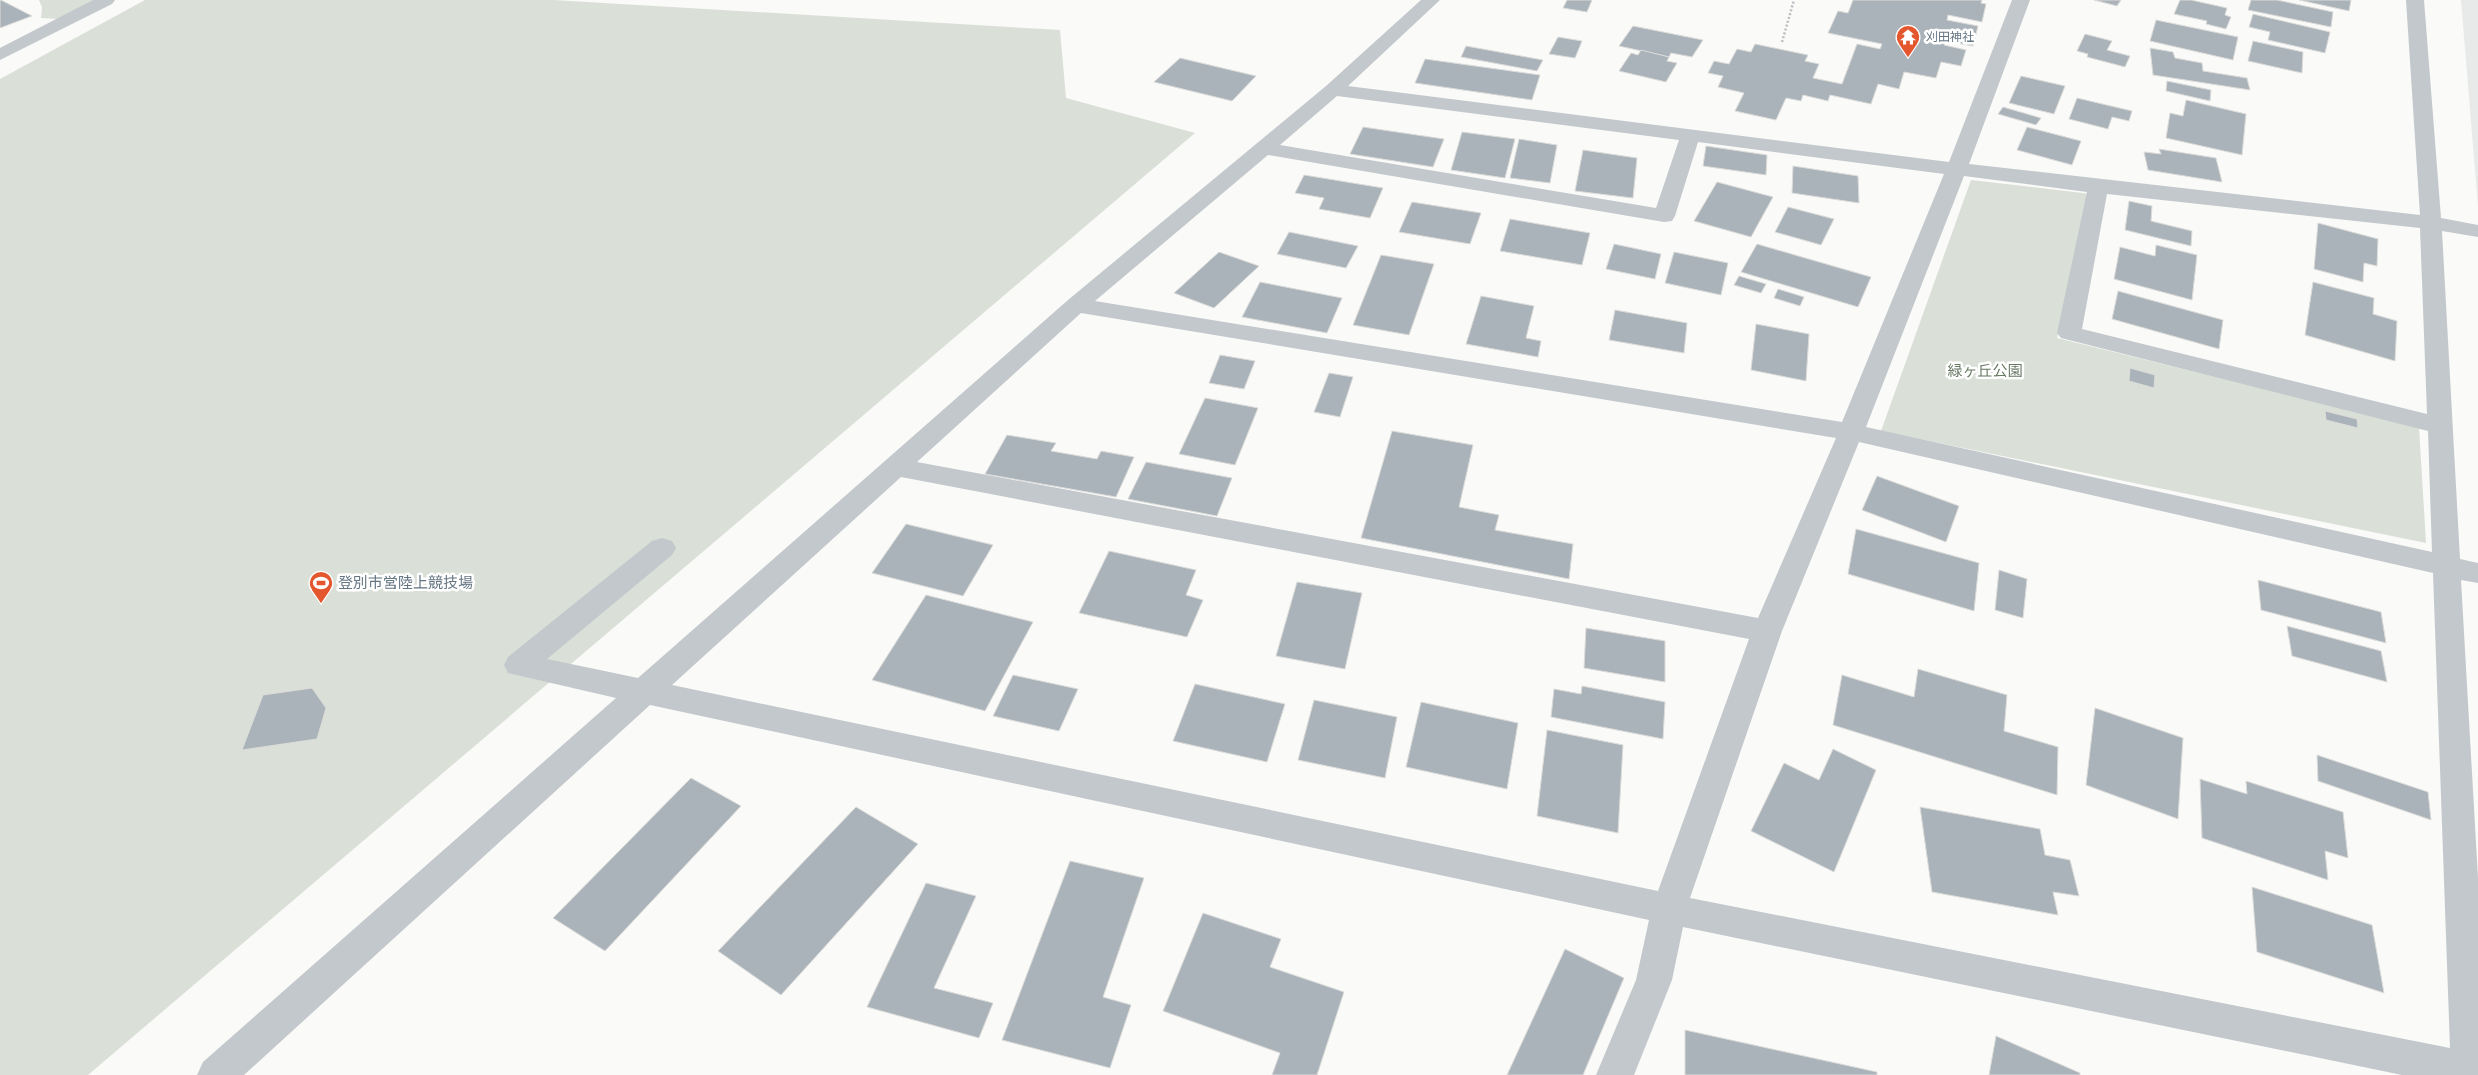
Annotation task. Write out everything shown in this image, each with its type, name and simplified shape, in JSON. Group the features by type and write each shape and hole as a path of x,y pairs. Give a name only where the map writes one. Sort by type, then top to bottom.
{"street":[{"path":"4,51 106,0"},
{"path":"216,1075 1076,305 1333,90 1431,0"},
{"path":"1616,1075 1654,980 1669,909 1767,631 1851,432 1957,168 2021,0"},
{"path":"662,548 519,665 1669,909 2473,1073 2463,570 2441,426 2431,223 2415,0"},
{"path":"1333,90 2098,187 2431,223 2478,231"},
{"path":"1264,148 1664,216 1690,135"},
{"path":"2098,187 2069,332 2441,426"},
{"path":"1076,305 1851,432 2463,570"},
{"path":"896,467 1767,631"}],"path":[{"path":"1782,42 1794,0"}],"shaded area":[{"path":"2461,0 2478,0 2478,207"}],"green space":[{"path":"39,0 93,0 58,19 41,18 42,7"},
{"name":"登別市営陸上競技場","path":"145,0 553,0 1060,30 1066,98 1195,133 88,1075 0,1075 0,79"},
{"name":"緑ヶ丘公園","path":"1971,180 2091,194 2057,338 2419,427 2426,543 1881,431"}],"building":[{"path":"1,0 32,16 0,28"},
{"path":"1567,0 1592,0 1587,12 1563,8"},
{"name":"刈田神社","path":"1853,0 1982,0 1981,3 1986,4 1982,22 1948,15 1947,20 1978,26 1973,46 1945,41 1944,45 1966,50 1961,66 1941,62 1936,78 1904,72 1899,89 1878,84 1871,104 1830,95 1828,101 1803,95 1801,101 1786,98 1776,120 1735,111 1744,93 1718,87 1723,76 1708,73 1714,61 1729,64 1737,49 1751,52 1755,44 1808,55 1805,61 1819,64 1813,78 1842,84 1857,44 1880,49 1882,44 1828,33 1838,11 1848,13"},
{"path":"2094,0 2121,0 2117,6"},
{"path":"2180,0 2191,0 2227,8 2225,15 2231,17 2226,29 2206,24 2207,21 2174,14"},
{"path":"2251,0 2277,0 2333,12 2331,27 2248,10"},
{"path":"2299,0 2351,0 2349,11"},
{"path":"2253,14 2330,32 2325,53 2268,40 2270,32 2249,27"},
{"path":"2156,20 2238,37 2233,60 2150,41"},
{"path":"1633,26 1703,40 1692,57 1671,53 1669,57 1619,46"},
{"path":"2085,34 2112,41 2107,50 2130,56 2125,67 2087,57 2088,54 2077,51"},
{"path":"1558,37 1582,41 1575,58 1549,54"},
{"path":"2253,41 2303,52 2302,73 2248,61"},
{"path":"1466,46 1543,60 1537,71 1461,57"},
{"path":"2150,48 2173,52 2175,58 2202,63 2203,71 2247,78 2250,90 2153,75"},
{"path":"1641,50 1669,57 1667,61 1677,63 1666,82 1619,71 1631,53 1638,55"},
{"path":"1180,58 1256,76 1232,101 1154,82"},
{"path":"1425,59 1540,75 1532,100 1415,83"},
{"path":"2021,76 2065,86 2054,114 2009,103"},
{"path":"2167,81 2211,90 2210,101 2166,91"},
{"path":"2077,98 2132,111 2129,121 2112,117 2108,129 2069,119"},
{"path":"2186,100 2246,114 2242,155 2166,138 2170,113 2183,116"},
{"path":"2003,107 2041,118 2036,125 1998,114"},
{"path":"1363,127 1444,139 1433,167 1350,154"},
{"path":"2027,127 2081,141 2072,165 2017,150"},
{"path":"1462,132 1515,139 1505,178 1451,170"},
{"path":"1519,139 1557,145 1550,183 1510,178"},
{"path":"1706,146 1767,155 1766,175 1703,166"},
{"path":"2159,149 2216,158 2222,182 2148,170 2144,152 2161,154"},
{"path":"1583,150 1637,158 1633,198 1575,191"},
{"path":"1793,166 1858,176 1859,203 1792,193"},
{"path":"1304,175 1383,188 1370,218 1319,209 1324,198 1295,193"},
{"path":"1717,182 1773,197 1751,237 1694,221"},
{"path":"2129,201 2152,206 2151,221 2192,231 2191,246 2125,230"},
{"path":"1412,202 1481,213 1470,244 1399,232"},
{"path":"1788,207 1834,219 1821,245 1775,232"},
{"path":"1510,219 1590,233 1582,265 1500,251"},
{"path":"2318,223 2378,239 2377,266 2364,263 2363,282 2314,269"},
{"path":"1289,232 1358,246 1346,268 1277,254"},
{"path":"1614,244 1661,254 1655,279 1606,269"},
{"path":"1757,244 1871,277 1858,307 1741,272"},
{"path":"2156,245 2197,255 2192,300 2114,279 2120,247 2155,256"},
{"path":"1219,252 1259,266 1214,308 1174,293"},
{"path":"1674,252 1728,263 1721,295 1665,283"},
{"path":"1381,255 1434,264 1409,335 1353,325"},
{"path":"1739,276 1766,284 1761,293 1734,285"},
{"path":"1260,282 1342,298 1327,333 1242,317"},
{"path":"2313,282 2374,298 2373,314 2397,321 2395,361 2305,335"},
{"path":"1778,289 1804,297 1800,306 1774,298"},
{"path":"2118,291 2223,320 2219,349 2112,319"},
{"path":"1481,296 1534,306 1526,338 1541,341 1538,357 1466,344"},
{"path":"1615,310 1687,323 1684,353 1609,340"},
{"path":"1756,324 1809,334 1806,381 1751,370"},
{"path":"1220,355 1255,361 1244,389 1209,383"},
{"path":"2130,368 2155,375 2154,388 2129,381"},
{"path":"1329,373 1353,377 1340,417 1314,412"},
{"path":"1205,398 1258,408 1235,465 1179,454"},
{"path":"2325,411 2357,419 2358,428 2326,420"},
{"path":"1392,431 1473,445 1459,507 1499,515 1495,530 1573,544 1569,579 1361,538"},
{"path":"1007,435 1056,443 1051,451 1097,459 1101,451 1134,457 1116,497 985,474"},
{"path":"1146,462 1232,478 1217,516 1128,499"},
{"path":"1877,476 1959,506 1946,542 1862,510"},
{"path":"906,524 993,545 963,596 872,573"},
{"path":"1856,529 1979,563 1974,611 1848,574"},
{"path":"1109,551 1196,570 1186,595 1203,600 1187,637 1079,613"},
{"path":"1999,570 2027,579 2023,618 1995,610"},
{"path":"2258,580 2381,612 2386,643 2261,610"},
{"path":"1297,582 1362,593 1345,669 1276,656"},
{"path":"926,595 1033,622 985,711 872,680"},
{"path":"2287,626 2381,651 2387,682 2292,656"},
{"path":"1586,628 1665,641 1665,682 1584,668"},
{"path":"1918,669 2007,695 2004,731 2058,747 2057,795 1833,725 1842,675 1914,697"},
{"path":"1013,675 1078,689 1059,731 993,716"},
{"path":"1195,684 1285,704 1267,762 1173,741"},
{"path":"1582,686 1665,702 1663,739 1551,717 1554,689 1581,694"},
{"path":"312,688 326,708 317,739 242,750 263,695"},
{"path":"1314,700 1397,717 1385,778 1298,760"},
{"path":"1421,702 1518,723 1507,789 1406,767"},
{"path":"2095,708 2183,738 2178,819 2086,785"},
{"path":"1547,730 1623,745 1618,833 1537,816"},
{"path":"1833,749 1876,770 1834,872 1751,831 1784,763 1819,780"},
{"path":"2317,755 2428,792 2431,820 2318,781"},
{"path":"691,778 741,806 605,951 553,918"},
{"path":"2200,779 2247,794 2246,781 2343,812 2348,858 2325,851 2328,880 2202,838"},
{"path":"856,807 918,844 781,995 718,951"},
{"path":"1920,807 2040,829 2045,855 2070,860 2079,896 2053,892 2058,915 1932,892"},
{"path":"1070,861 1144,878 1103,997 1131,1005 1110,1068 1002,1040"},
{"path":"926,883 976,896 934,988 993,1003 979,1038 867,1007"},
{"path":"2252,887 2372,925 2384,993 2257,952"},
{"path":"1203,913 1281,939 1270,967 1344,992 1317,1075 1272,1075 1280,1053 1163,1011"},
{"path":"1565,949 1624,978 1583,1075 1507,1075"},
{"path":"1685,1030 1877,1072 1877,1075 1685,1075"},
{"path":"1996,1036 2080,1073 2080,1075 1989,1075"}],"place":[{"name":"刈田神社","path":"1908,58"},
{"name":"登別市営陸上競技場","path":"321,604"}]}
